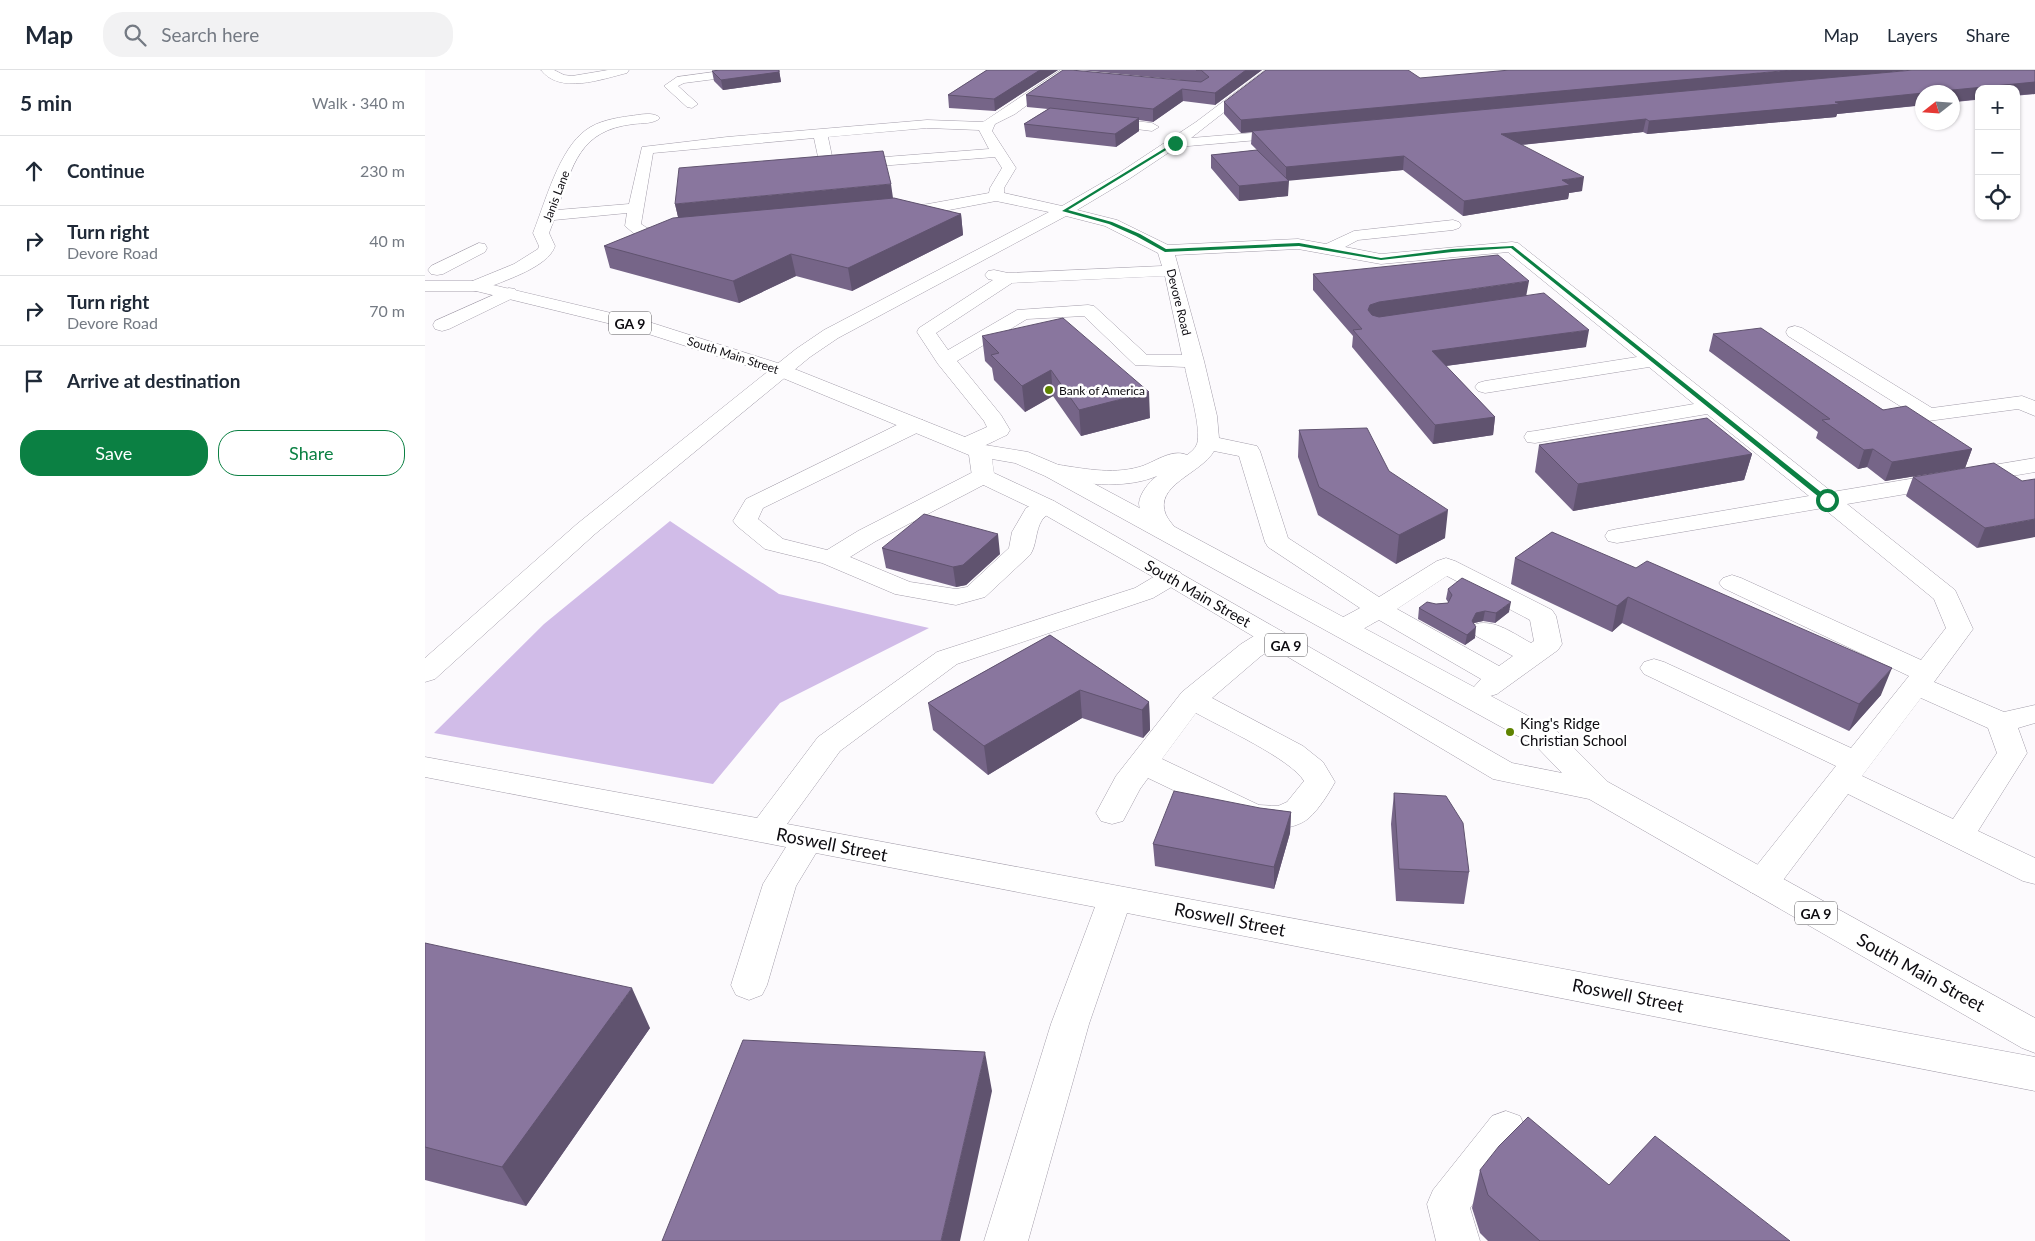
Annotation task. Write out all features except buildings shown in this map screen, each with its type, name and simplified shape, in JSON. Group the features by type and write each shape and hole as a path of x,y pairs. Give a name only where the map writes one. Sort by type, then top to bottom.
{"main road":[{"path":"547,70 556,77 576,80 623,70"},
{"path":"692,104 670,86 681,80 754,70"},
{"path":"425,673 586,529 780,370 831,334 1064,211 1175,143 1272,70"},
{"path":"880,214 928,209 996,196 997,188 1009,168 987,130 990,122 1010,111 1065,72 1082,77"},
{"path":"1111,110 1090,120 1152,127"},
{"path":"1010,111 1029,113"},
{"name":"Janis Lane","path":"476,286 521,268 545,252 547,246 541,233 569,162 583,138 597,129 618,122 653,118"},
{"path":"694,231 655,234 643,233 633,226 647,150 727,141 825,142 927,124 987,130"},
{"path":"929,138 987,130"},
{"path":"1175,143 1302,133"},
{"path":"825,142 827,166 999,152"},
{"name":"Devore Road","path":"996,196 1111,223 1138,235 1169,260 1206,416 1208,443"},
{"path":"548,216 636,208"},
{"path":"1328,250 1353,236 1453,225"},
{"path":"831,558 867,536 977,457 999,430 994,419 945,360 926,332 1001,276 1097,274 1169,260 1299,244 1381,259 1512,247 1564,299 1653,360 1946,595 1960,629 1762,882"},
{"path":"431,269 479,248"},
{"name":"South Main Street","path":"431,269 454,274 476,286"},
{"path":"1088,310 1097,274"},
{"name":"South Main Street","path":"425,286 476,286 642,326 780,370 915,425 977,457 1046,506 1504,772 1597,790"},
{"path":"442,325 509,293"},
{"path":"945,360 1023,314 1088,310 1142,361 1194,361"},
{"path":"1795,332 1928,415 2022,402 2035,410"},
{"path":"1485,387 1653,360"},
{"path":"1535,437 1711,407"},
{"path":"915,425 755,504 745,521 774,544 831,558 904,589 956,597 976,592 1021,550 1024,532 1034,513 1046,506"},
{"path":"1166,531 1155,517 1151,502 1158,486 1200,456 1208,443"},
{"path":"1053,470 1103,478 1143,474 1208,443 1249,451 1277,542 1379,609 1500,678"},
{"name":"South Main Street","path":"977,457 1020,457 1053,470 1547,739 1597,790 2035,1037"},
{"path":"1617,536 2035,465"},
{"path":"1343,628 1379,609 1418,597 1446,566 1543,616 1548,644 1472,698"},
{"path":"765,831 829,744 947,658 1144,593 1171,577"},
{"path":"1732,583 2001,722 2035,714"},
{"path":"1485,630 1533,655"},
{"path":"1112,812 1127,784 1192,699 1251,650 1272,636"},
{"path":"1654,668 1849,771 1959,835 2035,872"},
{"path":"1143,763 1255,816 1281,817 1298,810 1320,782 1312,769 1292,753 1192,699"},
{"path":"1959,835 2012,753 2001,722"},
{"name":"Roswell Street","path":"425,767 1116,897 2035,1074"},
{"path":"749,985 780,884 808,839"},
{"path":"1006,1241 1070,1024 1116,897"},
{"path":"1459,1241 1448,1204 1506,1129"}],"shaded area":[{"path":"670,521 779,594 929,628 780,703 713,784 434,733 544,624"}],"place":[{"name":"Bank of America","path":"1049,390"},
{"name":"King's Ridge Christian School","path":"1510,732"}],"route":[{"path":"1175,143 1064,211 1111,223 1165,250 1299,244 1381,259 1512,247 1827,500"}]}
